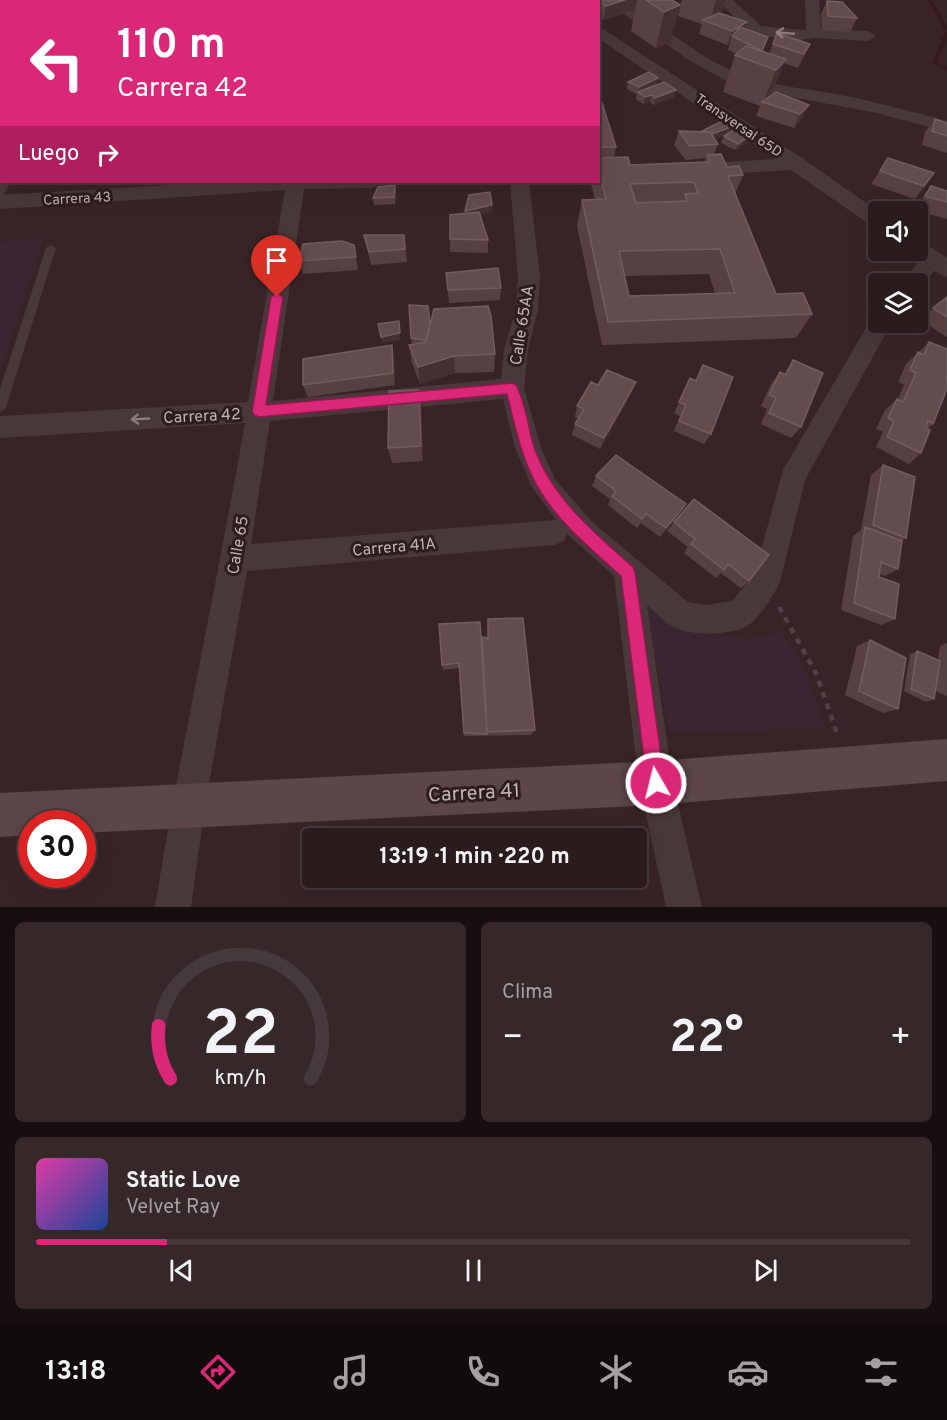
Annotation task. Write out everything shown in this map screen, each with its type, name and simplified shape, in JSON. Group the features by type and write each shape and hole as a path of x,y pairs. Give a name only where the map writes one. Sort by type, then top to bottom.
{"street":[{"path":"724,0 756,30 801,35 814,33 868,36"},
{"path":"812,0 814,33"},
{"path":"617,18 734,77 772,90 868,106 947,127"},
{"name":"Transversal 65D","path":"617,18 798,164 868,213"},
{"path":"692,169 798,164"},
{"name":"Carrera 43","path":"0,202 281,183"},
{"name":"Calle 65","path":"173,907 188,806 235,559 296,183"},
{"name":"Calle 65AA","path":"520,183 529,277 527,310 516,349 512,388 528,448 545,488 580,530 682,616 706,620 740,614 766,582"},
{"path":"922,273 936,259"},
{"path":"766,582 792,478 875,333"},
{"name":"Carrera 42","path":"0,427 259,412 512,388"},
{"name":"Carrera 41A","path":"235,559 554,532"},
{"path":"628,572 656,783 684,907"},
{"name":"Carrera 41","path":"0,815 656,783 947,760"}],"lane":[{"path":"0,407 51,248"}],"path":[{"path":"766,582 816,673 849,768"}],"shaded area":[{"path":"43,239 0,373 0,242"},
{"path":"646,605 668,622 709,635 752,639 782,631 804,668 826,729 669,731"}],"building":[{"path":"600,0 625,0 606,6"},
{"path":"646,0 672,0 680,5 664,12"},
{"path":"827,1 842,2 857,18 828,16"},
{"path":"719,13 747,22 732,31 703,20"},
{"path":"740,27 768,37 762,51 732,36"},
{"path":"777,33 810,44 804,54 773,44"},
{"path":"746,46 786,59 776,70 735,55"},
{"path":"649,72 658,78 639,87 628,82"},
{"path":"664,82 676,90 655,98 652,95 645,97 638,92"},
{"path":"776,92 809,105 800,114 762,102"},
{"path":"600,103 602,103 616,147 600,147"},
{"path":"935,119 947,123 947,136 932,131"},
{"path":"724,120 734,126 712,134 702,131"},
{"path":"737,128 749,136 738,144 724,136"},
{"path":"679,131 710,132 718,144 690,146"},
{"path":"721,154 727,167 739,166 743,175 728,176 776,294 803,293 812,314 608,322 582,200 606,199 600,176 600,158 628,157 630,165 710,162 707,155","holes":["694,182 698,193 685,194 687,201 636,203 630,184","720,249 735,293 629,296 619,251"]},
{"path":"888,158 934,173 924,186 880,171"},
{"path":"395,185 394,197 373,198 378,187"},
{"path":"931,186 947,191 947,202 925,196"},
{"path":"490,192 492,205 465,211 469,195"},
{"path":"479,212 488,240 450,239 450,215"},
{"path":"364,235 404,235 405,249 369,252"},
{"path":"342,241 354,245 356,257 299,261 303,244"},
{"path":"498,268 501,288 448,290 446,273"},
{"path":"947,297 947,317 933,308"},
{"path":"409,305 428,306 430,325 426,340 411,338"},
{"path":"488,306 495,354 454,356 418,367 409,345 426,342 434,309"},
{"path":"399,321 400,333 381,337 378,324"},
{"path":"929,342 947,349 947,389 933,424 928,421 926,428 930,430 921,453 887,437 894,421 888,418 897,399 903,402 916,373 910,370 918,352 924,355"},
{"path":"392,345 393,373 303,385 303,359"},
{"path":"793,360 823,373 801,427 769,413 776,398 769,395 780,372 786,375"},
{"path":"703,365 733,377 711,434 679,421 686,405 679,402 690,378 696,381"},
{"path":"607,370 636,382 604,438 575,424 584,409 577,406 591,382 598,385"},
{"path":"419,390 421,446 388,448 389,391"},
{"path":"616,455 686,504 666,528 646,514 642,519 612,496 616,491 596,476"},
{"path":"883,465 915,477 906,538 873,525"},
{"path":"694,499 769,555 749,581 728,564 724,570 691,544 695,539 674,522"},
{"path":"865,527 902,541 898,569 881,562 879,577 899,584 895,619 854,603"},
{"path":"523,618 535,730 487,732 482,637 488,638 488,619"},
{"path":"480,622 487,734 464,733 459,663 442,665 439,624"},
{"path":"870,640 906,658 898,709 859,691"},
{"path":"917,651 940,661 934,699 911,689"}],"waterway":[{"path":"930,0 947,30"},
{"path":"947,33 934,64 947,69"}],"route":[{"path":"277,297 259,412 512,388 528,448 545,488 580,530 628,572 656,783"}]}
